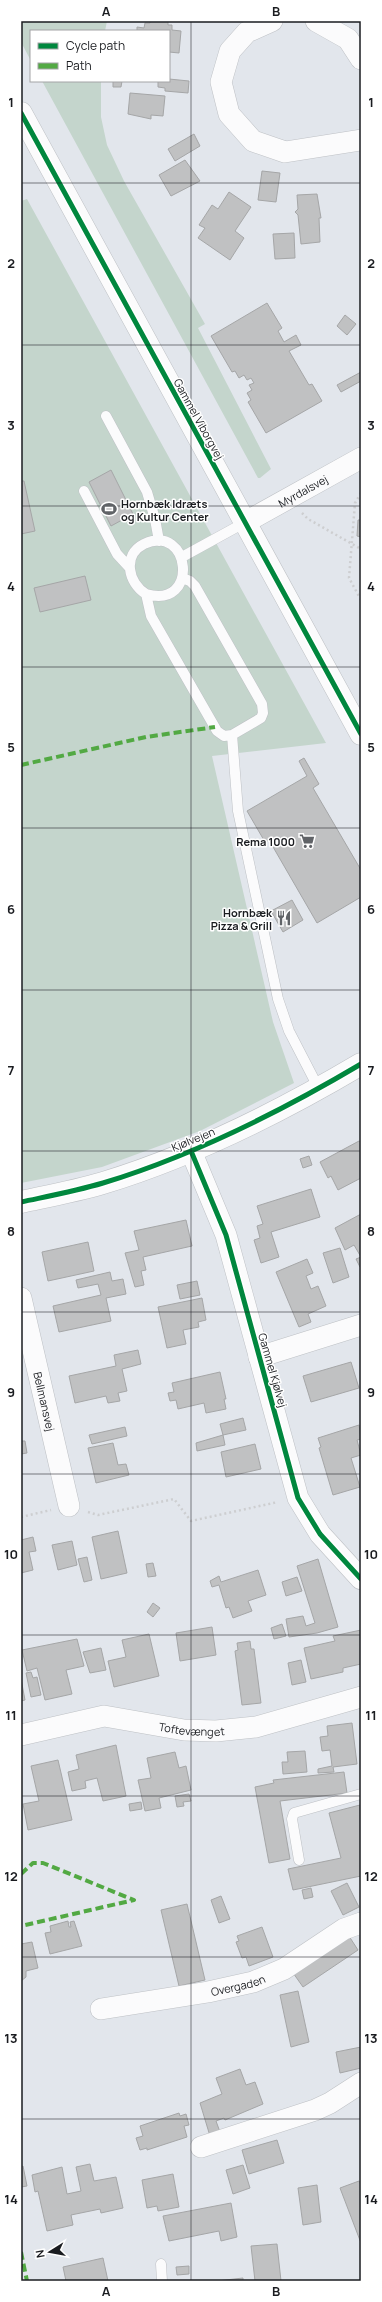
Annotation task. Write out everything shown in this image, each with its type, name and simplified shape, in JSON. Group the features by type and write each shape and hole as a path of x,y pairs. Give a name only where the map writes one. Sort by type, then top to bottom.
{"main road":[{"name":"Gammel Viborgvej","path":"21,113 244,523 361,734"},
{"name":"Kjølvejen","path":"21,1202 103,1183 191,1151 245,1128 319,1089 361,1064"}],"street":[{"path":"272,21 247,32 230,51 221,82 228,114 253,141 285,152 361,140"},
{"path":"316,21 348,39 361,59"},
{"name":"Myrdalsvej","path":"244,523 361,458"},
{"name":"Gammel Kjølvej","path":"191,1151 226,1235 298,1498 320,1534 361,1579"},
{"name":"Bellmansvej","path":"21,1298 69,1506"},
{"path":"259,1358 361,1325"},
{"name":"Toftevænget","path":"21,1735 104,1716 184,1730 229,1730 256,1727 361,1697"},
{"name":"Overgaden","path":"100,2009 208,1992 253,1982 284,1969 344,1929 361,1923"},
{"path":"201,2147 315,2110 330,2103 361,2083"}],"lane":[{"path":"106,416 147,492 159,541"},
{"path":"84,491 117,554 129,567"},
{"path":"182,557 244,523"},
{"path":"159,541 172,546 182,557 184,564 182,578 179,585 167,594 153,596 146,594 133,583 129,567 131,558 142,545 159,541"},
{"path":"146,594 151,616 217,731 224,736 232,735 261,718 263,713 262,704 195,586 190,581 182,578"},
{"path":"232,735 238,811 278,999 289,1030 319,1089"},
{"path":"299,1860 292,1819 294,1813 361,1794"},
{"path":"161,2264 162,2281"}],"path":[{"path":"361,493 355,504 349,578 361,600"},
{"path":"293,496 305,516 361,549"},
{"path":"21,1517 69,1506 98,1515 174,1500 191,1522 298,1498"}],"shaded area":[{"path":"21,21 107,21 105,30 30,30 30,59 21,42"},
{"path":"43,82 101,82 101,117 107,145 124,181 205,324 198,328 271,469 258,478"},
{"name":"Hornbæk Idræts og Kultur Center","path":"27,199 326,743 212,756 273,1022 294,1083 200,1131 102,1167 21,1183 21,201"}],"building":[{"path":"150,21 168,21 168,25 172,25 172,30 181,31 179,53 170,52 170,30 137,30 137,27 144,28 145,23 150,23"},
{"path":"170,79 189,81 188,93 165,91 165,88 158,87 158,82 170,82"},
{"path":"113,82 122,82 121,87 113,87"},
{"path":"130,93 165,96 163,116 151,115 151,119 128,114"},
{"path":"194,134 200,146 175,161 168,149"},
{"path":"185,160 200,181 171,196 159,175"},
{"path":"262,171 280,173 276,202 258,200"},
{"path":"229,192 251,207 235,231 244,238 230,260 198,238 205,228 199,225 212,205 218,209"},
{"path":"317,194 321,218 319,218 320,242 301,244 298,215 295,212 298,209 297,195"},
{"path":"294,233 295,258 275,259 273,234"},
{"path":"267,303 282,328 278,331 284,342 296,335 301,345 289,351 309,385 312,384 322,401 266,433 248,402 251,400 247,393 252,390 249,385 254,383 251,378 247,380 244,375 239,378 235,371 232,372 211,336"},
{"path":"345,315 356,324 347,335 337,326"},
{"path":"361,372 361,381 341,392 337,385"},
{"path":"111,470 133,514 111,526 89,482"},
{"path":"21,481 24,481 35,531 21,534"},
{"path":"358,520 361,520 361,537 357,536"},
{"path":"85,576 91,600 40,612 34,588"},
{"name":"Rema 1000","path":"304,758 319,784 313,788 361,870 361,897 317,923 269,840 265,842 247,811 307,776 299,761"},
{"path":"292,900 303,920 283,932 271,911"},
{"path":"359,1141 361,1142 361,1178 338,1190 331,1176 328,1178 320,1162"},
{"path":"309,1156 312,1165 303,1168 300,1159"},
{"path":"311,1189 320,1217 271,1232 279,1257 261,1263 254,1240 260,1238 257,1226 263,1224 257,1206"},
{"path":"361,1214 361,1257 354,1245 345,1250 335,1228"},
{"path":"186,1220 192,1246 143,1257 146,1270 141,1271 144,1285 135,1287 125,1253 139,1250 134,1231"},
{"path":"88,1242 94,1271 48,1281 42,1252"},
{"path":"340,1248 349,1277 333,1283 323,1253"},
{"path":"361,1257 361,1267 360,1267 356,1259"},
{"path":"307,1259 313,1273 306,1276 311,1289 318,1286 326,1306 308,1314 311,1322 299,1327 276,1272"},
{"path":"110,1272 112,1281 123,1279 126,1294 106,1298 111,1321 59,1332 53,1306 101,1295 98,1284 78,1288 76,1280"},
{"path":"197,1281 200,1295 180,1299 177,1285"},
{"path":"202,1298 206,1320 198,1322 199,1327 183,1330 186,1344 167,1348 158,1307"},
{"path":"138,1350 141,1364 122,1369 127,1391 118,1393 120,1401 108,1403 106,1396 75,1403 69,1376 116,1366 114,1355"},
{"path":"351,1362 359,1388 311,1402 303,1376"},
{"path":"220,1372 226,1399 224,1399 226,1409 206,1413 204,1403 178,1409 176,1400 170,1401 168,1393 174,1392 172,1383"},
{"path":"243,1418 246,1430 223,1435 220,1424"},
{"path":"359,1425 361,1439 357,1440 361,1455 351,1458 360,1487 333,1495 319,1448 321,1447 318,1438"},
{"path":"125,1427 127,1436 92,1444 89,1435"},
{"path":"223,1435 225,1445 197,1451 196,1443"},
{"path":"21,1441 25,1441 27,1453 21,1454"},
{"path":"113,1443 118,1465 126,1464 129,1475 96,1483 88,1448"},
{"path":"255,1444 261,1469 226,1477 221,1452"},
{"path":"118,1531 127,1573 101,1579 92,1537"},
{"path":"33,1537 36,1551 29,1552 33,1570 21,1573 21,1540"},
{"path":"72,1541 77,1565 58,1570 52,1545"},
{"path":"87,1557 92,1580 84,1582 78,1559"},
{"path":"318,1559 338,1627 317,1633 289,1637 286,1619 303,1616 306,1626 315,1623 297,1566"},
{"path":"153,1563 156,1576 148,1577 146,1564"},
{"path":"258,1570 266,1595 248,1601 252,1611 233,1618 229,1607 226,1608 219,1585 212,1587 210,1581 219,1576 221,1582"},
{"path":"297,1577 302,1591 286,1596 282,1582"},
{"path":"153,1603 160,1608 153,1617 147,1612"},
{"path":"282,1624 286,1636 274,1639 271,1628"},
{"path":"212,1627 216,1655 180,1661 176,1633"},
{"path":"361,1630 361,1664 343,1668 343,1672 311,1679 304,1648 335,1641 333,1636"},
{"path":"149,1634 159,1676 114,1687 108,1661 126,1657 122,1640"},
{"path":"77,1639 84,1666 66,1670 72,1694 45,1700 37,1668 27,1671 22,1650"},
{"path":"250,1641 251,1649 254,1649 261,1703 242,1705 235,1651 238,1650 237,1643"},
{"path":"101,1648 106,1670 90,1673 83,1652"},
{"path":"301,1660 306,1682 292,1685 288,1663"},
{"path":"31,1672 33,1678 37,1677 41,1695 31,1697 26,1673"},
{"path":"21,1679 25,1700 21,1701"},
{"path":"352,1723 357,1764 333,1767 334,1772 318,1773 318,1769 332,1766 330,1750 322,1751 320,1737 328,1736 327,1726"},
{"path":"116,1745 126,1796 103,1801 97,1778 85,1781 86,1788 72,1791 68,1772 79,1769 76,1755"},
{"path":"305,1751 307,1772 283,1774 282,1762 288,1762 287,1752"},
{"path":"175,1752 179,1768 186,1766 191,1790 159,1798 161,1808 145,1811 138,1780 151,1778 147,1758"},
{"path":"58,1760 72,1820 28,1830 23,1804 39,1801 31,1766"},
{"path":"344,1772 347,1793 280,1801 290,1859 269,1863 255,1787 274,1783 273,1780"},
{"path":"189,1794 191,1801 183,1802 184,1806 177,1807 175,1796"},
{"path":"141,1802 142,1809 130,1811 129,1804"},
{"path":"360,1805 361,1876 293,1890 288,1869 341,1858 329,1813"},
{"path":"347,1883 359,1907 343,1915 331,1891"},
{"path":"311,1888 313,1897 304,1899 302,1890"},
{"path":"221,1896 230,1919 219,1923 211,1900"},
{"path":"187,1904 205,1980 179,1986 161,1910"},
{"path":"68,1921 69,1927 71,1927 70,1922 74,1921 82,1946 50,1954 45,1933 51,1932 50,1926"},
{"path":"262,1927 273,1957 249,1966 246,1957 242,1958 236,1942 239,1941 237,1936"},
{"path":"347,1933 358,1950 303,1987 291,1970"},
{"path":"32,1942 38,1968 26,1971 26,1977 21,1981 21,1944"},
{"path":"298,1991 309,2042 291,2047 280,1995"},
{"path":"361,2047 361,2068 340,2073 336,2052"},
{"path":"240,2069 246,2085 255,2082 263,2104 225,2120 224,2118 216,2121 220,2132 210,2136 200,2103 222,2094 216,2078"},
{"path":"179,2113 180,2116 186,2114 189,2125 184,2126 187,2137 147,2150 147,2148 140,2150 136,2138 143,2136 140,2126"},
{"path":"277,2140 284,2163 249,2174 242,2150"},
{"path":"90,2164 94,2181 116,2177 123,2208 101,2213 100,2209 71,2215 73,2225 47,2231 38,2191 35,2192 32,2175 62,2167 67,2194 81,2191 76,2167"},
{"path":"243,2165 250,2188 233,2194 226,2170"},
{"path":"23,2166 27,2186 21,2187 21,2167"},
{"path":"173,2174 179,2207 158,2211 157,2206 147,2208 142,2180"},
{"path":"359,2181 361,2185 361,2243 340,2188"},
{"path":"317,2185 321,2222 303,2225 298,2188"},
{"path":"231,2203 237,2237 221,2241 219,2231 169,2241 163,2216"},
{"path":"277,2244 281,2281 255,2281 251,2246"},
{"path":"103,2258 108,2281 66,2281 63,2267"},
{"path":"189,2266 189,2274 177,2275 176,2267"},
{"path":"243,2278 243,2281 217,2281"}],"marked path":[{"path":"21,765 146,737 215,727"},
{"path":"21,1874 33,1863 43,1863 134,1900 21,1926"},
{"path":"21,2252 27,2281"}],"cycle path":[{"path":"21,113 361,734"},
{"path":"21,1202 103,1183 137,1172 204,1146 299,1099 361,1064"},
{"path":"191,1151 226,1235 298,1498 320,1534 361,1579"}],"place":[{"name":"Hornbæk Idræts og Kultur Center","path":"109,509"},
{"name":"Rema 1000","path":"307,841"},
{"name":"Hornbæk Pizza & Grill","path":"284,918"}]}
